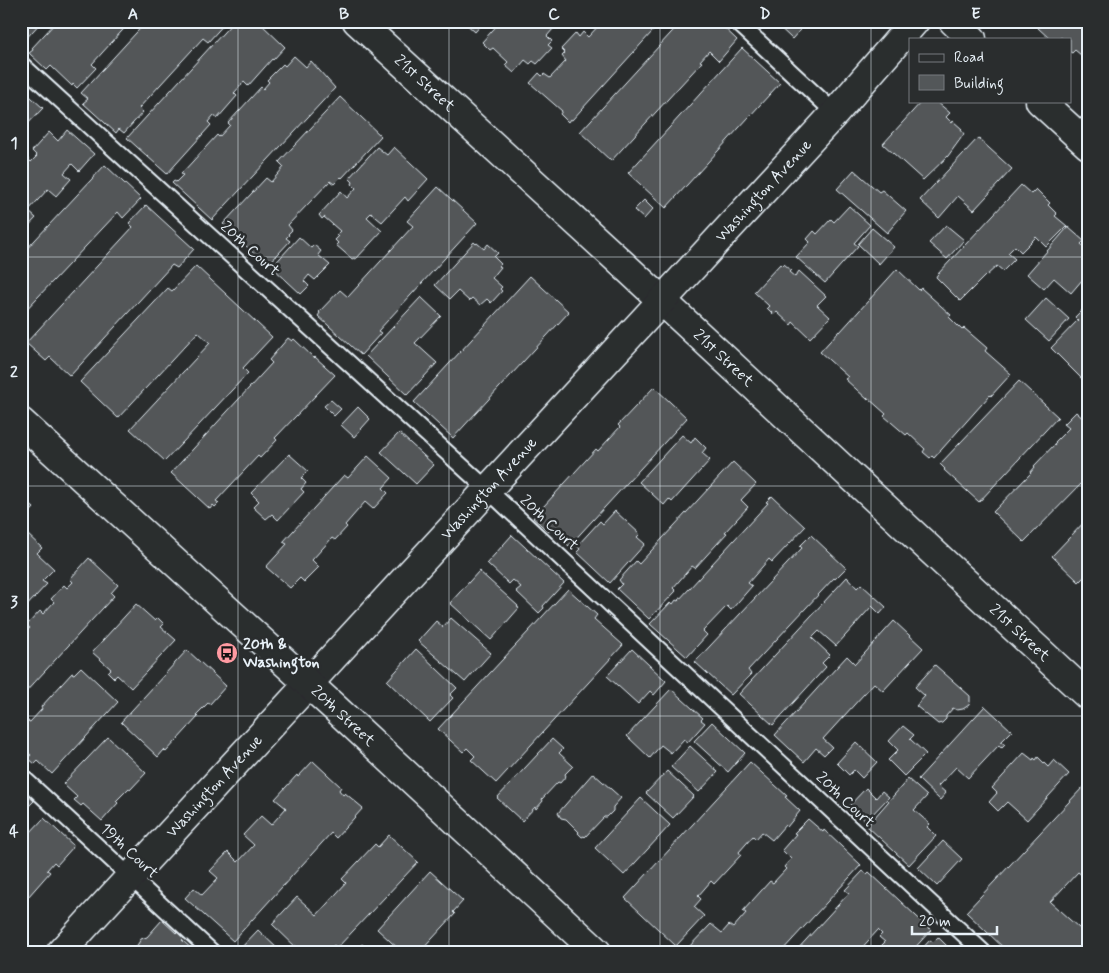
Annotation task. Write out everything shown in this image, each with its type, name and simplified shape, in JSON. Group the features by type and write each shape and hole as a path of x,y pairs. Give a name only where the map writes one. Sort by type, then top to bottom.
{"street":[{"name":"21st Street","path":"358,21 1088,696"},
{"name":"Washington Avenue","path":"61,952 835,113 915,21"},
{"path":"953,21 971,38"},
{"path":"1041,102 1086,141"},
{"name":"20th Street","path":"21,422 308,684 597,952"}],"lane":[{"path":"736,21 835,113"},
{"name":"20th Court","path":"21,64 488,490 983,952"},
{"name":"19th Court","path":"21,776 212,952"}],"building":[{"path":"21,21 42,21 23,42 21,40"},
{"path":"57,21 131,21 92,64 96,68 77,88 73,84 72,86 51,66 47,70 29,53"},
{"path":"147,21 227,21 208,42 203,38 139,108 143,112 124,133 119,129 116,133 83,103 88,99 81,93"},
{"path":"234,21 258,21 285,47 248,86 244,82 234,93 237,96 217,119 214,115 208,122 211,125 167,174 127,138"},
{"path":"463,21 485,21 475,32"},
{"path":"501,21 560,21 547,36 552,41 548,45 552,48 537,64 533,61 530,64 525,60 514,73 505,65 508,62 493,48 490,50 482,42"},
{"path":"603,21 662,21 572,120 570,119 568,122 560,114 562,111 530,83 539,73 550,78 566,61 562,56 565,53 561,49 576,33 579,37 583,32 588,37"},
{"path":"682,21 717,21 737,40 719,61 709,51 700,61 702,62 611,161 580,132"},
{"path":"773,21 808,21 792,39"},
{"path":"1044,21 1088,21 1088,61 1075,50 1072,53 1072,38 1049,38 1038,28"},
{"path":"742,48 780,83 666,208 628,173"},
{"path":"294,56 306,67 311,61 335,88 212,220 172,183 176,182 183,175 181,174 217,135 219,137 230,125 228,123 261,87 263,89 269,82 267,80"},
{"path":"21,88 43,108 21,131"},
{"path":"340,97 381,136 342,178 334,184 330,181 288,225 292,230 286,238 290,241 267,266 223,224 266,178 271,182 284,167 279,162"},
{"path":"921,102 937,102 950,113 946,117 962,129 964,134 948,156 923,180 883,144"},
{"path":"67,130 94,154 79,171 72,164 64,173 71,179 56,196 48,189 28,211 36,218 21,234 21,157 23,154 31,162 37,156 32,151 49,132 58,141"},
{"path":"978,138 1012,169 974,210 958,196 939,218 920,200"},
{"path":"377,147 387,155 394,147 428,179 408,201 405,197 382,222 371,213 367,217 382,231 356,259 352,259 336,245 338,243 335,240 338,237 336,235 340,231 319,215 341,191 347,198 356,188 349,178"},
{"path":"105,165 141,199 123,218 118,212 21,315 21,255"},
{"path":"854,170 879,192 882,190 906,211 887,233 837,189"},
{"path":"1021,185 1031,194 1036,189 1050,203 1048,205 1057,214 1055,216 1067,226 1046,247 1036,237 1021,252 1015,246 1008,253 1015,259 1003,271 997,266 960,301 936,277 937,275"},
{"path":"438,187 477,223 378,331 381,333 361,355 318,316 319,312 340,290 348,297 413,226 407,221"},
{"path":"644,200 653,209 644,219 634,210"},
{"path":"146,205 194,249 177,268 172,265 70,376 50,357 46,361 26,343 133,227 129,223"},
{"path":"849,206 870,225 854,243 858,246 825,283 796,257 810,242 807,239 814,231 817,234 831,219 834,222"},
{"path":"946,225 964,240 947,259 929,243"},
{"path":"1068,227 1084,241 1081,244 1088,250 1088,273 1071,293 1054,278 1044,289 1027,274"},
{"path":"872,228 894,247 879,264 858,244"},
{"path":"299,237 311,248 314,245 321,251 318,255 330,265 315,280 309,275 304,281 309,286 301,294 272,267"},
{"path":"474,242 484,249 488,244 498,253 494,257 501,264 499,266 501,267 492,278 502,287 500,289 502,291 491,303 487,299 480,305 472,298 469,301 458,291 450,299 435,285"},
{"path":"780,264 782,266 784,264 791,270 789,272 795,277 799,271 826,296 817,305 830,317 810,338 793,322 791,325 777,312 774,315 767,308 769,306 754,292"},
{"path":"196,266 272,337 243,368 248,373 165,461 130,429 210,343 198,332 118,418 80,382 168,288 172,291"},
{"path":"897,269 919,290 921,288 951,315 949,317 962,330 964,328 987,348 985,351 1011,374 934,458 932,456 930,458 923,452 925,449 908,433 906,435 884,416 886,414 845,379 848,377 820,352"},
{"path":"530,276 569,312 453,438 414,402"},
{"path":"421,297 441,316 415,343 437,363 407,395 366,356"},
{"path":"1046,298 1069,319 1049,341 1026,320"},
{"path":"1088,304 1087,384 1051,348 1078,320 1075,317"},
{"path":"288,338 292,341 294,339 335,375 275,438 277,440 260,458 258,456 216,501 219,503 215,507 213,505 210,509 171,473 272,363 269,360"},
{"path":"1019,381 1058,417 979,502 944,470 940,464"},
{"path":"654,387 687,418 569,546 551,529 549,532 533,518 596,449 598,451 620,427 618,425"},
{"path":"331,400 341,409 334,416 324,406"},
{"path":"358,407 370,419 354,437 341,425"},
{"path":"1076,412 1088,423 1088,477 1024,542 993,512 1031,473 1034,466 1069,428 1064,424"},
{"path":"399,433 434,465 416,484 381,452"},
{"path":"682,435 691,443 695,437 706,448 702,453 710,460 672,502 669,499 664,505 639,482"},
{"path":"289,454 308,471 301,478 306,483 301,489 304,492 278,520 272,514 266,519 253,507 259,501 251,493"},
{"path":"368,456 392,478 383,488 388,493 373,509 365,502 345,525 347,527 335,540 332,538 312,560 319,567 304,582 300,578 290,588 266,567 287,544 283,542 344,475 348,478"},
{"path":"733,462 756,484 741,500 748,507 695,568 692,566 673,588 676,591 649,619 617,589 622,584 619,580 636,561 639,564"},
{"path":"772,496 805,527 772,562 769,559 748,583 752,586 731,610 727,606 703,631 707,635 687,657 650,624 671,602 673,604 676,600 678,601 768,503 766,502"},
{"path":"21,497 34,508 21,522"},
{"path":"615,511 640,534 637,537 645,544 610,583 577,552 580,549 577,546 600,521 603,524"},
{"path":"1088,518 1088,576 1086,575 1079,582 1052,556"},
{"path":"26,533 42,548 37,553 54,569 42,581 47,584 23,610 21,608 21,538"},
{"path":"512,535 564,583 539,613 516,591 521,587 513,580 509,584 487,563"},
{"path":"811,535 846,568 834,578 748,670 751,674 731,695 695,662 802,548 800,546"},
{"path":"89,558 118,585 111,593 114,596 22,696 21,632 24,634 30,628 27,625 40,611 43,614 54,602 51,599 64,585 67,588 73,582 70,579"},
{"path":"479,571 519,608 491,640 450,603"},
{"path":"847,577 857,588 861,584 886,607 880,614 872,606 836,646 819,631 812,638 830,655 822,663 826,667 773,725 739,694"},
{"path":"568,589 597,615 594,619 623,645 496,783 471,760 475,756 467,748 463,752 438,729"},
{"path":"136,604 155,621 158,618 164,624 161,627 176,640 131,688 117,675 114,678 108,672 111,669 92,652"},
{"path":"451,618 491,653 465,682 418,641 436,621 443,627"},
{"path":"894,621 923,648 883,691 874,683 823,739 832,747 824,755 816,748 804,762 775,735 847,656 855,664"},
{"path":"416,649 457,688 450,695 453,698 430,722 387,681"},
{"path":"632,649 666,681 654,695 650,691 638,704 607,676"},
{"path":"187,650 226,686 210,704 208,703 196,715 198,717 166,752 164,750 158,757 121,722"},
{"path":"935,665 970,696 969,705 963,709 957,710 953,708 946,716 946,719 938,724 916,706 925,696 915,687"},
{"path":"81,667 118,702 52,774 38,761 35,764 28,758 31,755 21,746 21,728 28,721 30,722 72,673 74,674"},
{"path":"671,689 703,718 701,720 705,723 688,742 684,739 671,753 661,745 650,758 627,736"},
{"path":"985,706 1012,731 1001,742 1005,744 1001,748 999,745 968,778 956,767 938,786 946,793 940,800 918,779"},
{"path":"712,722 745,753 728,772 694,741"},
{"path":"903,726 914,735 910,739 926,754 904,776 888,760 898,750 889,741"},
{"path":"108,737 146,773 130,790 129,788 116,801 118,803 102,821 83,804 81,806 74,800 77,797 63,784"},
{"path":"552,739 563,749 559,753 573,766 560,783 558,782 542,799 543,801 536,809 535,807 522,821 497,798"},
{"path":"856,742 877,762 862,778 854,770 849,775 837,763"},
{"path":"690,746 718,772 699,792 671,767"},
{"path":"1024,753 1033,760 1034,758 1036,760 1038,757 1048,767 1054,760 1069,774 1027,820 1007,802 998,811 989,802 997,793 992,788"},
{"path":"313,761 341,787 339,790 343,795 345,793 363,808 336,838 331,833 233,941 185,898 194,888 202,895 218,878 210,871 228,852 238,862 254,845 243,835 261,816 271,825 286,808 275,799"},
{"path":"750,762 787,796 785,797 800,811 787,827 785,825 772,840 762,832 756,839 753,836 739,852 741,855 714,884 711,881 698,896 701,899 694,907 704,916 676,946 625,898"},
{"path":"667,771 694,796 673,818 646,793"},
{"path":"593,773 621,798 607,817 604,817 585,837 582,837 558,813"},
{"path":"908,779 927,796 914,810 930,824 927,827 936,836 909,865 867,826"},
{"path":"1083,787 1088,791 1088,880 1078,872 1050,902 1088,936 1088,952 1008,952 966,912"},
{"path":"866,788 876,798 882,791 889,797 866,821 848,807"},
{"path":"21,789 34,801 21,814"},
{"path":"641,798 670,825 624,875 595,848"},
{"path":"44,818 74,846 57,865 54,862 47,870 50,872 21,905 21,838 24,835 26,837"},
{"path":"808,819 823,832 824,830 861,865 781,952 684,952 711,924 722,933 729,925 733,928 746,913 743,911 770,881 773,883 786,869 784,867 791,859 782,850 796,834 794,833"},
{"path":"389,835 418,862 337,948 334,945 327,952 301,952 272,924 297,897 317,915 346,883 342,879 375,844 378,847"},
{"path":"943,841 962,859 937,886 918,868"},
{"path":"430,871 463,901 453,912 455,914 420,952 418,949 416,952 402,952 377,929"},
{"path":"863,871 867,874 869,872 931,930 911,952 875,952 885,942 879,937 882,934 878,930 858,952 795,952 849,893 845,890"},
{"path":"162,920 184,938 182,940 195,952 133,952 141,939 147,937"},
{"path":"258,930 281,952 242,952 239,950"},
{"path":"938,937 953,952 919,952 930,940 933,942"},
{"path":"362,944 371,952 355,952"}],"place":[{"name":"20th & Washington","path":"227,653"}]}
